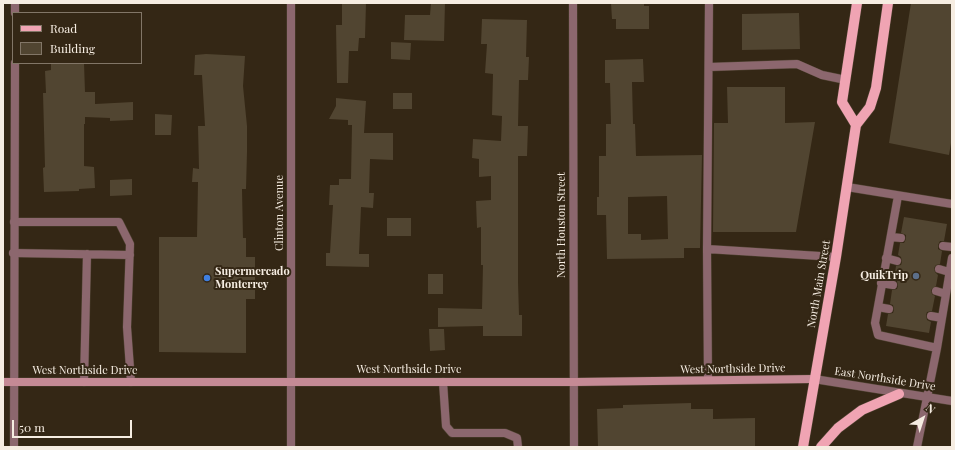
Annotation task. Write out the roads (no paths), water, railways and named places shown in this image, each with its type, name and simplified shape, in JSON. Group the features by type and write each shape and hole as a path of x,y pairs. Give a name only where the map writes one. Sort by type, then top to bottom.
{"main road":[{"path":"857,3 842,102 856,125 870,107 876,88 888,3"},
{"name":"North Main Street","path":"803,447 848,187 856,125"},
{"name":"West Northside Drive","path":"3,382 574,382 814,379"},
{"path":"821,447 838,428 862,410 899,394"}],"street":[{"name":"Clinton Avenue","path":"291,3 291,447"},
{"name":"North Houston Street","path":"573,3 574,447"},
{"path":"708,380 707,248 709,3"},
{"path":"14,447 13,253 15,64"},
{"path":"709,67 797,64 822,75 846,80"},
{"path":"848,187 952,204"},
{"path":"898,196 875,323 878,334 937,348"},
{"path":"14,222 119,222 130,244 127,327 131,382"},
{"path":"890,237 900,238"},
{"path":"943,246 952,247"},
{"path":"707,248 836,257"},
{"path":"13,253 130,255"},
{"path":"84,382 87,254"},
{"path":"886,258 897,261"},
{"path":"917,447 937,348 952,258"},
{"path":"939,269 949,272"},
{"path":"882,283 893,285"},
{"path":"936,291 946,294"},
{"path":"878,307 889,309"},
{"path":"931,316 942,318"},
{"name":"East Northside Drive","path":"814,379 899,394 952,401"},
{"path":"443,382 446,426 452,433 505,433 517,438 518,447"}],"place":[{"name":"QuikTrip","path":"916,276"},
{"name":"Supermercado Monterrey","path":"207,278"}]}
